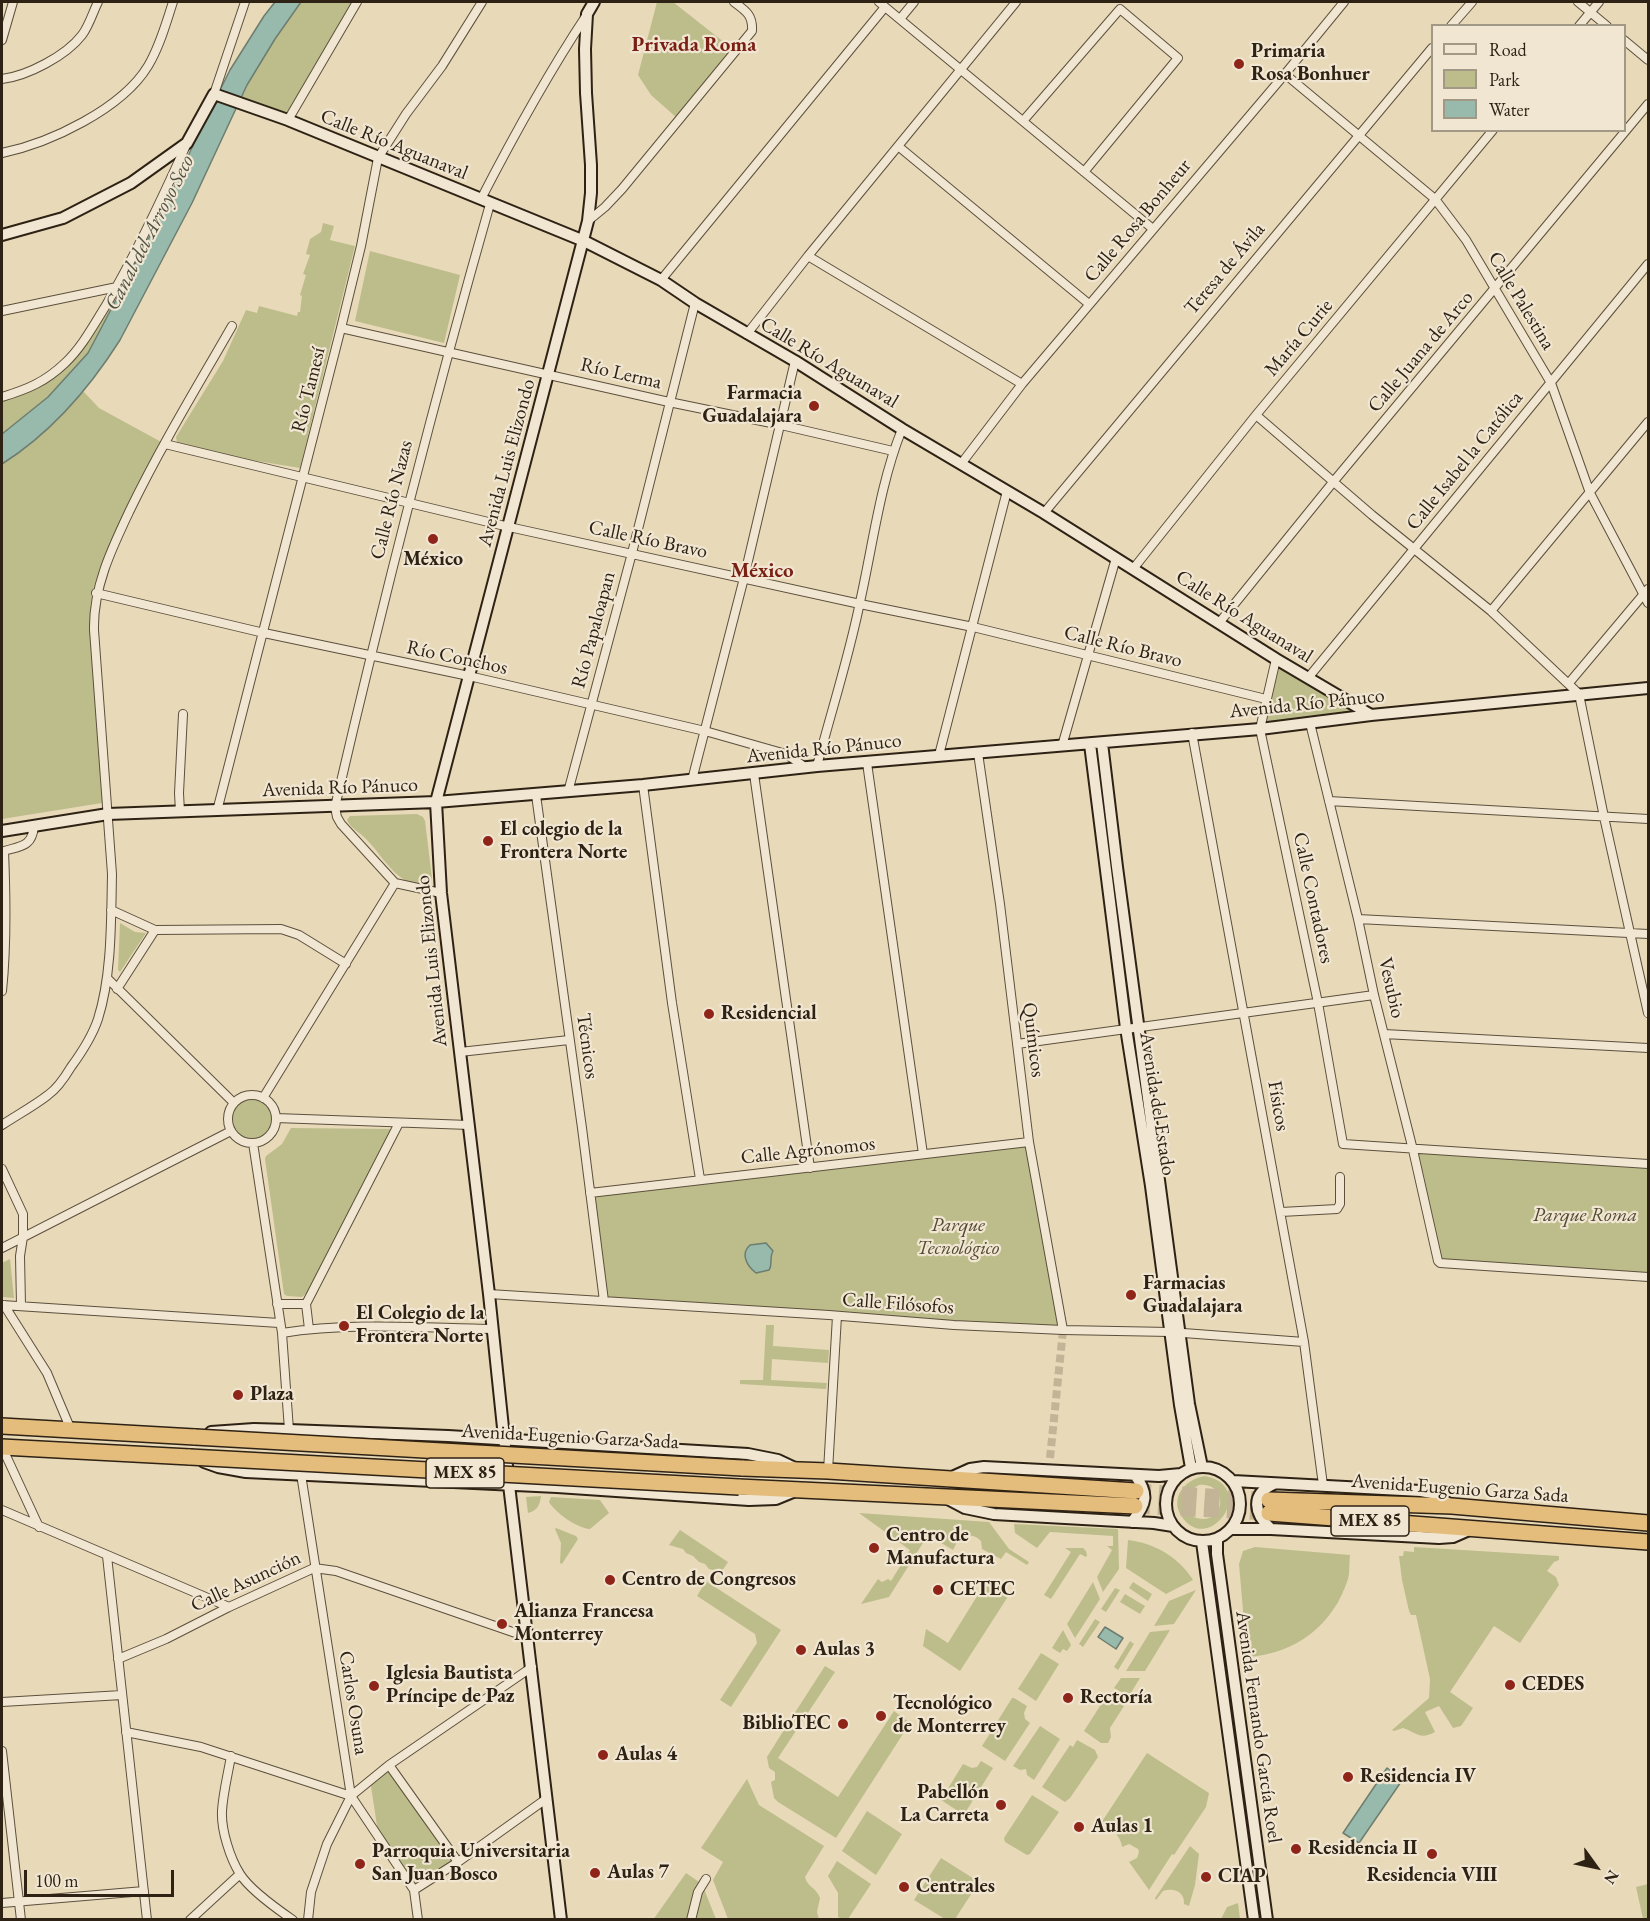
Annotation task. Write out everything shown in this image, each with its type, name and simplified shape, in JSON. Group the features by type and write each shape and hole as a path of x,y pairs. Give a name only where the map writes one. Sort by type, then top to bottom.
{"highway":[{"name":"Avenida Eugenio Garza Sada","path":"2,1426 949,1479 1135,1506"},
{"name":"Avenida Eugenio Garza Sada","path":"2,1447 945,1498 1135,1506"},
{"name":"Avenida Eugenio Garza Sada","path":"1648,1523 1452,1506 1269,1507 1471,1529 1648,1542"}],"street":[{"path":"2,40 13,2"},
{"path":"2,79 28,71 52,60 70,48 83,34 98,2"},
{"path":"2,153 20,149 53,136 100,112 127,93 139,80 156,51 173,2"},
{"path":"2,397 33,387 43,381 67,362 83,343 117,287 144,236 187,143 216,95 245,2"},
{"path":"288,120 357,2"},
{"name":"Río Tamesí","path":"217,810 342,328 378,158 406,114 442,66 482,2"},
{"name":"Calle Río Nazas","path":"335,807 370,656 486,202 515,134 594,2"},
{"path":"588,221 622,189 752,31 753,21 734,2"},
{"path":"900,19 914,2"},
{"path":"747,334 897,146 1016,2"},
{"name":"Calle Rosa Bonheur","path":"961,464 1022,384 1344,2"},
{"path":"1453,24 1472,2"},
{"path":"1578,2 1605,24"},
{"path":"1581,24 1599,2"},
{"path":"661,280 882,4 1152,229"},
{"path":"1023,121 1120,9 1178,58 1084,172"},
{"name":"Avenida Luis Elizondo","path":"561,1920 441,893 436,802 588,221 591,165 586,93 587,14"},
{"path":"1626,42 1648,60"},
{"name":"Teresa de Ávila","path":"1044,513 1431,49"},
{"name":"Calle Palestina","path":"1285,74 1435,199 1466,240 1551,383 1590,493 1646,592 1648,603"},
{"name":"Calle Río Aguanaval","path":"216,95 288,120 584,241 661,280 902,429 1044,513 1275,659 1371,715"},
{"name":"Calle Juana de Arco","path":"1626,131 1648,104"},
{"name":"María Curie","path":"1133,569 1256,415 1491,132"},
{"name":"Calle Juana de Arco","path":"1219,623 1334,481 1625,132"},
{"path":"2,235 63,218 131,183 187,143"},
{"path":"897,146 1089,304"},
{"path":"808,256 1022,384"},
{"name":"Calle Isabel la Católica","path":"1308,678 1648,264"},
{"path":"2,311 117,287"},
{"name":"Río Papaloapan","path":"568,792 632,553 695,303"},
{"path":"2,1125 48,1095 61,1082 82,1053 95,1026 107,978 112,874 94,630 96,593 120,531 165,444 232,326"},
{"name":"Río Lerma","path":"342,328 893,451"},
{"path":"692,780 744,578 795,361"},
{"path":"1256,415 1413,549 1491,611 1580,694 1604,817 1648,1013"},
{"path":"1491,611 1648,422"},
{"path":"817,766 860,604 873,534 893,451 902,429"},
{"name":"Calle Río Bravo","path":"165,444 509,527 973,627 1266,699"},
{"path":"939,755 1007,491"},
{"path":"1062,746 1116,558"},
{"path":"1569,683 1646,592"},
{"name":"Río Conchos","path":"96,593 264,633 469,676 705,731 786,754 805,768"},
{"name":"Calle Contadores","path":"1275,659 1260,729 1318,1003 1343,1144 1413,1150"},
{"name":"Avenida Río Pánuco","path":"2,831 108,814 335,807 536,795 817,766 1260,729 1371,715 1648,688"},
{"path":"180,812 183,714"},
{"name":"Vesubio","path":"1310,723 1413,1150 1437,1261 1648,1276"},
{"name":"Físicos","path":"1192,733 1304,1342 1323,1485"},
{"name":"Avenida del Estado","path":"1096,744 1117,867 1139,1026 1175,1333"},
{"name":"Avenida del Estado","path":"1096,744 1126,1028 1175,1333 1190,1404 1197,1468"},
{"name":"Químicos","path":"978,753 1029,1142 1063,1330"},
{"path":"867,763 923,1154"},
{"path":"754,774 810,1168"},
{"path":"643,785 671,992 700,1179"},
{"name":"Técnicos","path":"536,795 604,1301"},
{"path":"1329,801 1648,819"},
{"path":"335,807 341,824 395,883 441,893"},
{"path":"2,992 6,937 3,851 30,841 33,837 34,826"},
{"path":"263,1098 395,883"},
{"path":"111,910 155,930 281,929 300,935 346,964"},
{"path":"1358,919 1648,934"},
{"path":"117,989 155,930"},
{"path":"107,978 234,1103"},
{"path":"1017,1044 1374,995"},
{"path":"1384,1034 1648,1048"},
{"path":"460,1052 569,1040"},
{"path":"253,1095 263,1098 274,1110 276,1118 273,1129 262,1141 244,1142 231,1131 228,1121 229,1112 234,1103 242,1097 253,1095"},
{"path":"276,1118 469,1125"},
{"path":"309,1329 306,1304 399,1123"},
{"path":"2,1248 231,1131"},
{"name":"Calle Agrónomos","path":"590,1193 1029,1142"},
{"path":"253,1143 282,1333 289,1430"},
{"path":"1413,1150 1648,1164"},
{"path":"2,1168 21,1209 23,1237 20,1256 21,1305"},
{"path":"1281,1212 1337,1209 1340,1204 1340,1177"},
{"name":"Calle Filósofos","path":"489,1294 954,1325 1175,1333 1304,1342"},
{"path":"277,1304 306,1304"},
{"path":"3,1305 279,1323"},
{"path":"3,1305 47,1373 71,1430"},
{"path":"828,1471 837,1316"},
{"path":"282,1333 343,1327 493,1329"},
{"path":"194,1437 212,1432 240,1430 448,1436 757,1455 778,1460 800,1470"},
{"path":"448,1436 464,1447 468,1458 464,1475 449,1482"},
{"path":"557,1442 546,1449 540,1464 544,1479 557,1487"},
{"path":"2,1447 39,1527"},
{"path":"188,1456 231,1470 557,1487 749,1500 776,1499 798,1490"},
{"path":"949,1479 970,1469 984,1467 1159,1476 1181,1474 1197,1468 1218,1470 1233,1481 1239,1491 1241,1503 1240,1514 1232,1529 1217,1539 1202,1542 1183,1536 1173,1526 1135,1506"},
{"name":"Carlos Osuna","path":"301,1474 351,1796 414,1890 418,1920"},
{"path":"1173,1526 1167,1513 1166,1498 1171,1485 1181,1474"},
{"path":"1135,1475 1144,1487 1145,1498 1141,1509 1135,1506"},
{"path":"1233,1481 1421,1491 1432,1493 1452,1506"},
{"path":"1271,1529 1259,1517 1257,1504 1261,1492 1275,1484"},
{"path":"2,1510 229,1606"},
{"path":"1232,1529 1439,1538 1453,1538 1471,1529"},
{"name":"Avenida Fernando García Roel","path":"1217,1539 1218,1565 1267,1920"},
{"name":"Avenida Fernando García Roel","path":"1202,1542 1254,1920"},
{"path":"107,1556 147,1920"},
{"name":"Calle Asunción","path":"118,1659 166,1639 229,1606 314,1568 336,1571 527,1637"},
{"path":"308,1920 311,1892 327,1844 351,1796 389,1765 532,1667"},
{"path":"2,1702 122,1695"},
{"path":"126,1732 201,1747 351,1796"},
{"path":"2,1751 21,1920"},
{"path":"231,1756 222,1811 227,1844 240,1874 266,1900 293,1920"},
{"path":"389,1765 458,1862"},
{"path":"414,1890 458,1862 546,1799"},
{"path":"190,1920 240,1874"},
{"path":"691,1920 698,1892 706,1878"},
{"path":"2,1903 144,1891"}],"green space":[{"path":"301,2 357,2 288,120 239,103 267,51"},
{"path":"657,2 673,2 734,50 677,118 651,95 638,75"},
{"path":"323,223 334,226 330,240 355,246 300,468 238,458 177,442 176,437 223,361 246,310 257,313 259,306 297,316 300,312 302,296 300,295 306,275 303,274 310,255 306,254 310,239 321,232"},
{"path":"370,251 460,275 444,343 355,321"},
{"path":"117,287 116,299 108,317 93,345 78,366 48,397 2,434 2,397 20,391 67,362"},
{"path":"83,391 99,408 165,444 133,504 96,593 102,803 2,819 2,464 45,431"},
{"path":"1276,659 1371,715 1260,729"},
{"path":"417,814 425,821 432,878 431,883 421,885 411,883 394,872 347,820 350,816"},
{"path":"120,923 135,932 146,933 120,972 118,970"},
{"path":"252,1095 269,1102 276,1119 269,1136 252,1143 235,1136 228,1119 235,1102"},
{"path":"291,1128 395,1129 363,1185 308,1292 302,1297 284,1294 265,1159 282,1144"},
{"name":"Parque Tecnológico","path":"1029,1142 1063,1330 604,1299 591,1194"},
{"name":"Parque Roma","path":"1413,1150 1648,1164 1648,1276 1438,1261"},
{"path":"10,1259 14,1298 2,1297 2,1263"},
{"path":"766,1325 774,1325 773,1346 829,1350 828,1363 772,1359 771,1380 827,1383 826,1389 740,1384 740,1380 763,1380"},
{"path":"1205,1476 1221,1483 1228,1493 1229,1504 1224,1515 1215,1524 1205,1529 1193,1527 1182,1517 1177,1503 1181,1490","holes":["1199,1485 1209,1486 1216,1490 1220,1497 1218,1511 1212,1517 1204,1519 1194,1517 1186,1505 1186,1500 1194,1488"]},
{"path":"541,1496 538,1507 528,1513 526,1497"},
{"path":"551,1497 600,1500 609,1513 590,1529 584,1528 572,1523 556,1510 549,1502"},
{"path":"859,1513 989,1522 1009,1549 1029,1562 1027,1565 1006,1552 1001,1559 982,1549 981,1541 973,1536 958,1540 953,1550 928,1535 889,1597 861,1604 878,1579 882,1582 888,1579 891,1581 910,1550"},
{"path":"1014,1524 1118,1529 1119,1569 1103,1592 1097,1577 1112,1550 1107,1546 1113,1546 1113,1536 1050,1532 1037,1548 1015,1533"},
{"path":"556,1528 578,1539 562,1564 560,1563 561,1543"},
{"path":"680,1530 728,1562 720,1574 709,1569 683,1549 669,1545"},
{"path":"1128,1540 1147,1544 1165,1552 1181,1564 1193,1580 1166,1594 1126,1568"},
{"path":"1255,1547 1350,1555 1349,1570 1341,1596 1333,1611 1322,1624 1296,1643 1281,1650 1247,1657 1239,1564 1243,1551"},
{"path":"1414,1547 1559,1556 1559,1560 1554,1562 1547,1571 1556,1577 1559,1585 1520,1643 1494,1626 1450,1692 1473,1708 1461,1726 1453,1728 1439,1706 1425,1712 1435,1732 1426,1735 1419,1735 1403,1728 1392,1730 1429,1698 1430,1679 1416,1615 1411,1615 1409,1611 1399,1556 1403,1556 1404,1551 1414,1552"},
{"path":"1065,1548 1083,1548 1087,1555 1086,1557 1080,1554 1051,1599 1044,1595 1071,1552"},
{"path":"706,1581 781,1630 731,1707 720,1700 757,1643 755,1634 697,1596"},
{"path":"1093,1582 1100,1599 1075,1638 1067,1624"},
{"path":"1133,1582 1152,1594 1148,1601 1129,1588"},
{"path":"992,1584 1009,1595 960,1671 923,1646 926,1629 948,1643 984,1585 989,1587"},
{"path":"1115,1588 1120,1590 1106,1612 1101,1609"},
{"path":"1196,1590 1174,1624 1154,1626 1169,1601"},
{"path":"1125,1594 1145,1606 1140,1614 1120,1602"},
{"path":"1095,1619 1100,1622 1083,1647 1079,1644"},
{"path":"1063,1630 1071,1645 1067,1651 1063,1649 1060,1653 1052,1648"},
{"path":"1170,1630 1145,1671 1126,1671 1150,1632"},
{"path":"1130,1641 1134,1644 1118,1670 1114,1667"},
{"path":"1041,1653 1059,1664 1036,1701 1018,1689"},
{"path":"825,1666 835,1672 778,1758 838,1797 894,1711 910,1723 836,1838 774,1798 771,1782 775,1780 775,1772 769,1768 767,1757 789,1722 792,1723 796,1719 794,1714"},
{"path":"1121,1678 1140,1678 1129,1696 1114,1688"},
{"path":"1107,1695 1124,1706 1110,1728 1111,1737 1108,1743 1101,1743 1084,1731"},
{"path":"1012,1698 1027,1706 1024,1713 1025,1719 1030,1723 1005,1761 982,1746"},
{"path":"1040,1726 1060,1739 1034,1780 1027,1775 1026,1769 1020,1770 1013,1766"},
{"path":"1077,1740 1095,1750 1098,1757 1065,1802 1042,1787 1070,1745 1073,1747"},
{"path":"1147,1753 1209,1793 1206,1807 1149,1890 1129,1862 1137,1858 1138,1849 1129,1844 1122,1847 1117,1835 1101,1823"},
{"path":"981,1761 993,1768 965,1813 961,1813 941,1800 963,1764 972,1768 977,1767"},
{"path":"389,1765 458,1862 414,1890 379,1839 370,1780"},
{"path":"747,1779 759,1805 824,1846 805,1877 820,1898 817,1912 819,1919 728,1919 713,1880 723,1862 701,1848"},
{"path":"1032,1795 1059,1812 1030,1854 1027,1855 1005,1842 1004,1838"},
{"path":"867,1811 902,1834 876,1875 842,1851"},
{"path":"1190,1846 1199,1854 1195,1885 1189,1906 1184,1904 1183,1896 1175,1890 1163,1891 1156,1900 1155,1898"},
{"path":"941,1858 979,1882 955,1919 945,1919 914,1900"},
{"path":"837,1861 871,1884 848,1919 838,1917 838,1893 828,1876"},
{"path":"686,1873 702,1884 716,1919 653,1920"},
{"path":"1648,1884 1648,1919 1643,1919 1636,1887"},
{"path":"1238,1903 1240,1919 1221,1919 1227,1907"}],"water":[{"path":"275,2 301,2 247,85 192,203 120,340 68,409 37,438 2,464 2,434 48,397 88,353 163,211 230,70"},
{"path":"766,1243 773,1251 770,1268 756,1273 750,1267 745,1252 750,1245"},
{"path":"1105,1627 1123,1638 1116,1649 1098,1637"},
{"path":"1387,1768 1403,1779 1359,1843 1343,1833"}],"tunnel":[{"path":"1050,1458 1063,1330"},
{"path":"1136,1491 1269,1500"},
{"path":"1135,1506 1269,1513"}],"place":[{"name":"Primaria Rosa Bonhuer","path":"1239,64"},
{"name":"Farmacia Guadalajara","path":"814,406"},
{"name":"México","path":"433,539"},
{"name":"El colegio de la Frontera Norte","path":"488,841"},
{"name":"Residencial","path":"709,1014"},
{"name":"Farmacias Guadalajara","path":"1131,1295"},
{"name":"El Colegio de la Frontera Norte","path":"344,1326"},
{"name":"Plaza","path":"238,1395"},
{"name":"Centro de Manufactura","path":"874,1548"},
{"name":"Centro de Congresos","path":"610,1580"},
{"name":"CETEC","path":"938,1590"},
{"name":"Alianza Francesa Monterrey","path":"502,1624"},
{"name":"Aulas 3","path":"801,1650"},
{"name":"CEDES","path":"1510,1685"},
{"name":"Iglesia Bautista Príncipe de Paz","path":"374,1686"},
{"name":"Rectoría","path":"1068,1698"},
{"name":"Tecnológico de Monterrey","path":"881,1716"},
{"name":"BiblioTEC","path":"843,1724"},
{"name":"Aulas 4","path":"603,1755"},
{"name":"Residencia IV","path":"1348,1777"},
{"name":"Pabellón La Carreta","path":"1001,1805"},
{"name":"Aulas 1","path":"1079,1827"},
{"name":"Residencia II","path":"1296,1849"},
{"name":"Residencia VIII","path":"1432,1854"},
{"name":"Parroquia Universitaria San Juan Bosco","path":"360,1864"},
{"name":"Aulas 7","path":"595,1873"},
{"name":"CIAP","path":"1206,1877"},
{"name":"Centrales","path":"904,1887"}],"district":[{"name":"Privada Roma","path":"694,45"},
{"name":"México","path":"762,571"}],"water label":[{"name":"Canal del Arroyo Seco","path":"150,233"}]}
